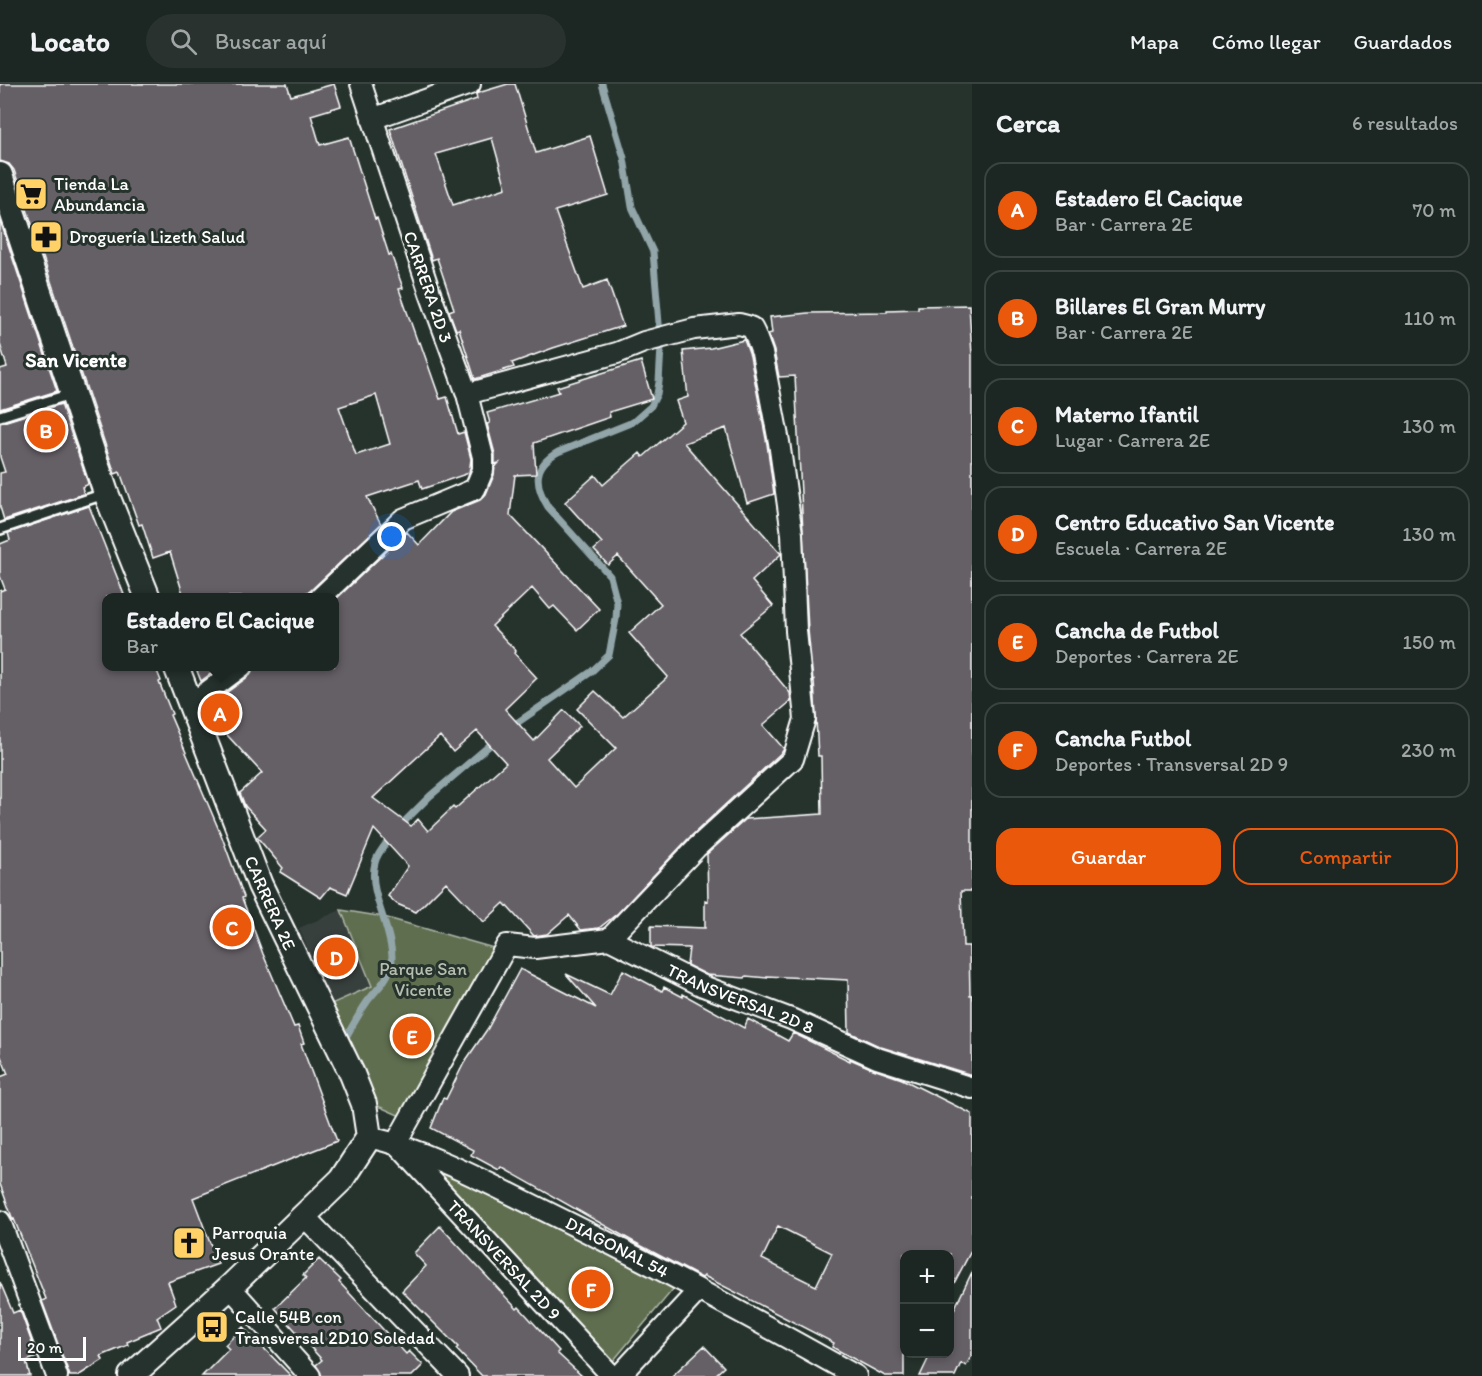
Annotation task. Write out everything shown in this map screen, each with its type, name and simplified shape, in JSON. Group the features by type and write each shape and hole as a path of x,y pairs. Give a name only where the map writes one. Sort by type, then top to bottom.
{"street":[{"name":"CARRERA 2D 3","path":"324,593 403,519 475,489 483,471 483,457 467,394 430,293 361,84"},
{"path":"372,119 470,84"},
{"path":"0,176 106,493 145,593"},
{"path":"396,1143 507,945 535,948 609,939 696,848 793,759 805,719 795,631 791,523 762,353 752,328 738,324 694,329 617,353 467,394"},
{"name":"CARRERA 2E","path":"178,671 260,885 352,1074 364,1104 369,1137"},
{"path":"191,704 235,671"},
{"name":"TRANSVERSAL 2D 8","path":"609,939 703,986 791,1019 877,1058 972,1088"},
{"path":"138,1374 341,1180 369,1137"},
{"name":"DIAGONAL 54","path":"369,1137 396,1143 494,1186 576,1226 855,1376"},
{"name":"TRANSVERSAL 2D 9","path":"396,1143 612,1376"},
{"path":"304,1216 458,1376"},
{"path":"0,1221 57,1376"},
{"path":"230,1287 310,1376"},
{"path":"619,1376 698,1291"}],"lane":[{"path":"0,416 74,393"},
{"path":"0,529 106,493"}],"shaded area":[{"path":"341,910 372,986 331,1004 299,928"}],"green space":[{"name":"Parque San Vicente","path":"341,910 384,917 497,949 405,1118 371,1103 369,1083 331,1004 372,986"},
{"path":"432,1170 491,1193 674,1288 613,1361"}],"building":[{"path":"0,84 287,84 291,96 334,84 341,106 311,115 320,145 349,137 375,219 377,218 403,288 399,289 418,343 420,342 440,399 447,397 458,434 464,432 471,459 469,473 422,489 419,480 367,497 381,524 305,593 183,593 170,552 153,558 142,524 139,525 120,472 115,474 14,170 9,164 0,161","holes":["376,395 390,444 356,455 339,407"]},
{"path":"515,84 536,153 590,136 608,195 555,211 583,289 607,280 623,326 553,348 512,363 514,367 475,379 459,329 456,330 449,311 454,309 437,258 432,260 390,129 477,99 476,94","holes":["492,138 506,188 453,205 436,154"]},
{"path":"0,220 57,391 0,409 0,369 7,367 0,344"},
{"path":"969,305 972,356 972,891 961,891 963,946 969,946 970,995 972,995 972,1075 881,1047 849,1032 848,980 707,975 687,965 689,948 651,947 651,926 705,928 705,900 708,901 707,854 746,819 822,814 821,756 818,756 814,680 808,630 795,376 779,377 768,334 772,333 770,317 808,313 887,312 887,310 918,309 918,306"},
{"path":"744,340 750,356 774,494 747,503 726,428 684,443 781,554 752,581 773,606 740,633 790,693 791,701 763,725 784,749 782,752 688,839 618,913 599,928 581,930 569,915 547,934 534,936 504,903 484,922 446,882 416,912 397,904 388,896 408,866 374,829 347,894 330,887 321,898 280,872 283,868 257,837 266,829 245,806 240,793 262,773 216,723 207,707 249,676 252,671 339,671 339,596 407,532 419,545 451,512 480,500 486,494 495,467 499,463 495,464 487,413 559,392 557,387 641,361 652,399 609,412 610,417 534,443 536,474 515,475 510,515 599,609 577,630 554,606 550,609 532,588 492,626 537,678 505,709 534,741 564,710 580,726 547,758 574,788 616,748 577,709 595,691 623,717 668,677 629,633 661,604 618,556 608,565 594,550 602,543 565,502 595,475 603,485 640,453 643,457 683,422 676,401 688,397 683,351 711,348","holes":["477,731 506,763 455,809 453,807 428,831 418,819 411,826 373,798 440,736 453,752"]},
{"path":"61,404 88,483 82,487 84,494 4,520 0,507 0,473 5,472 0,457 0,423"},
{"path":"89,506 123,593 102,593 102,671 157,671 172,714 170,715 222,837 263,954 294,1027 298,1026 304,1043 301,1044 337,1141 193,1198 218,1264 168,1282 176,1304 157,1317 161,1327 127,1342 128,1345 101,1356 103,1360 78,1376 70,1376 42,1301 46,1299 0,1184 0,1077 8,1074 0,1054 0,591 5,589 0,576 0,544 10,540 8,533"},
{"path":"197,671 214,671 201,681"},
{"path":"520,969 596,1008 566,974 610,995 623,970 662,991 664,987 683,997 683,994 744,1028 748,1019 788,1041 793,1033 850,1061 850,1059 902,1079 972,1114 972,1249 954,1283 954,1250 900,1250 900,1358 904,1358 904,1376 885,1376 832,1347 834,1343 704,1276 702,1278 501,1167 499,1170 471,1155 473,1150 431,1128 443,1098 446,1099 464,1063 488,1028","holes":["778,1226 832,1253 816,1286 762,1259"]},
{"path":"440,1226 517,1309 519,1307 559,1351 557,1353 582,1376 482,1376 456,1349 458,1347 402,1291 426,1266 414,1253"},
{"path":"319,1259 341,1280 339,1282 406,1354 409,1351 423,1365 412,1376 322,1376 316,1365 322,1360 275,1308 306,1278 303,1275"},
{"path":"972,1272 972,1354 966,1366 961,1363 955,1376 920,1376 929,1358 954,1358 954,1310"},
{"path":"0,1282 13,1313 20,1310 37,1357 26,1361 30,1376 0,1376"},
{"path":"243,1327 291,1376 202,1376 229,1349 225,1345"},
{"path":"704,1346 724,1367 714,1376 672,1376"}],"waterway":[{"path":"511,727 591,672 609,655 616,619 617,603 610,576 548,507 538,483 540,469 550,457 558,452 633,422 651,406 657,394 659,382 661,347 653,252 632,207 624,158 602,84"},
{"path":"399,827 430,796 496,740"},
{"path":"343,1042 367,1002 385,980 391,967 391,946 373,874 378,856 392,836"}],"place":[{"name":"Tienda La Abundancia","path":"31,194"},
{"name":"Droguería Lizeth Salud","path":"46,237"},
{"name":"Billares El Gran Murry","path":"46,430"},
{"name":"Estadero El Cacique","path":"220,713"},
{"name":"Materno Ifantil","path":"232,927"},
{"name":"Centro Educativo San Vicente","path":"336,957"},
{"name":"Cancha de Futbol","path":"412,1036"},
{"name":"Parroquia Jesus Orante","path":"189,1243"},
{"name":"Cancha Futbol","path":"591,1289"},
{"name":"Calle 54B con Transversal 2D10 Soledad","path":"212,1327"}],"district":[{"name":"San Vicente","path":"76,360"}]}
